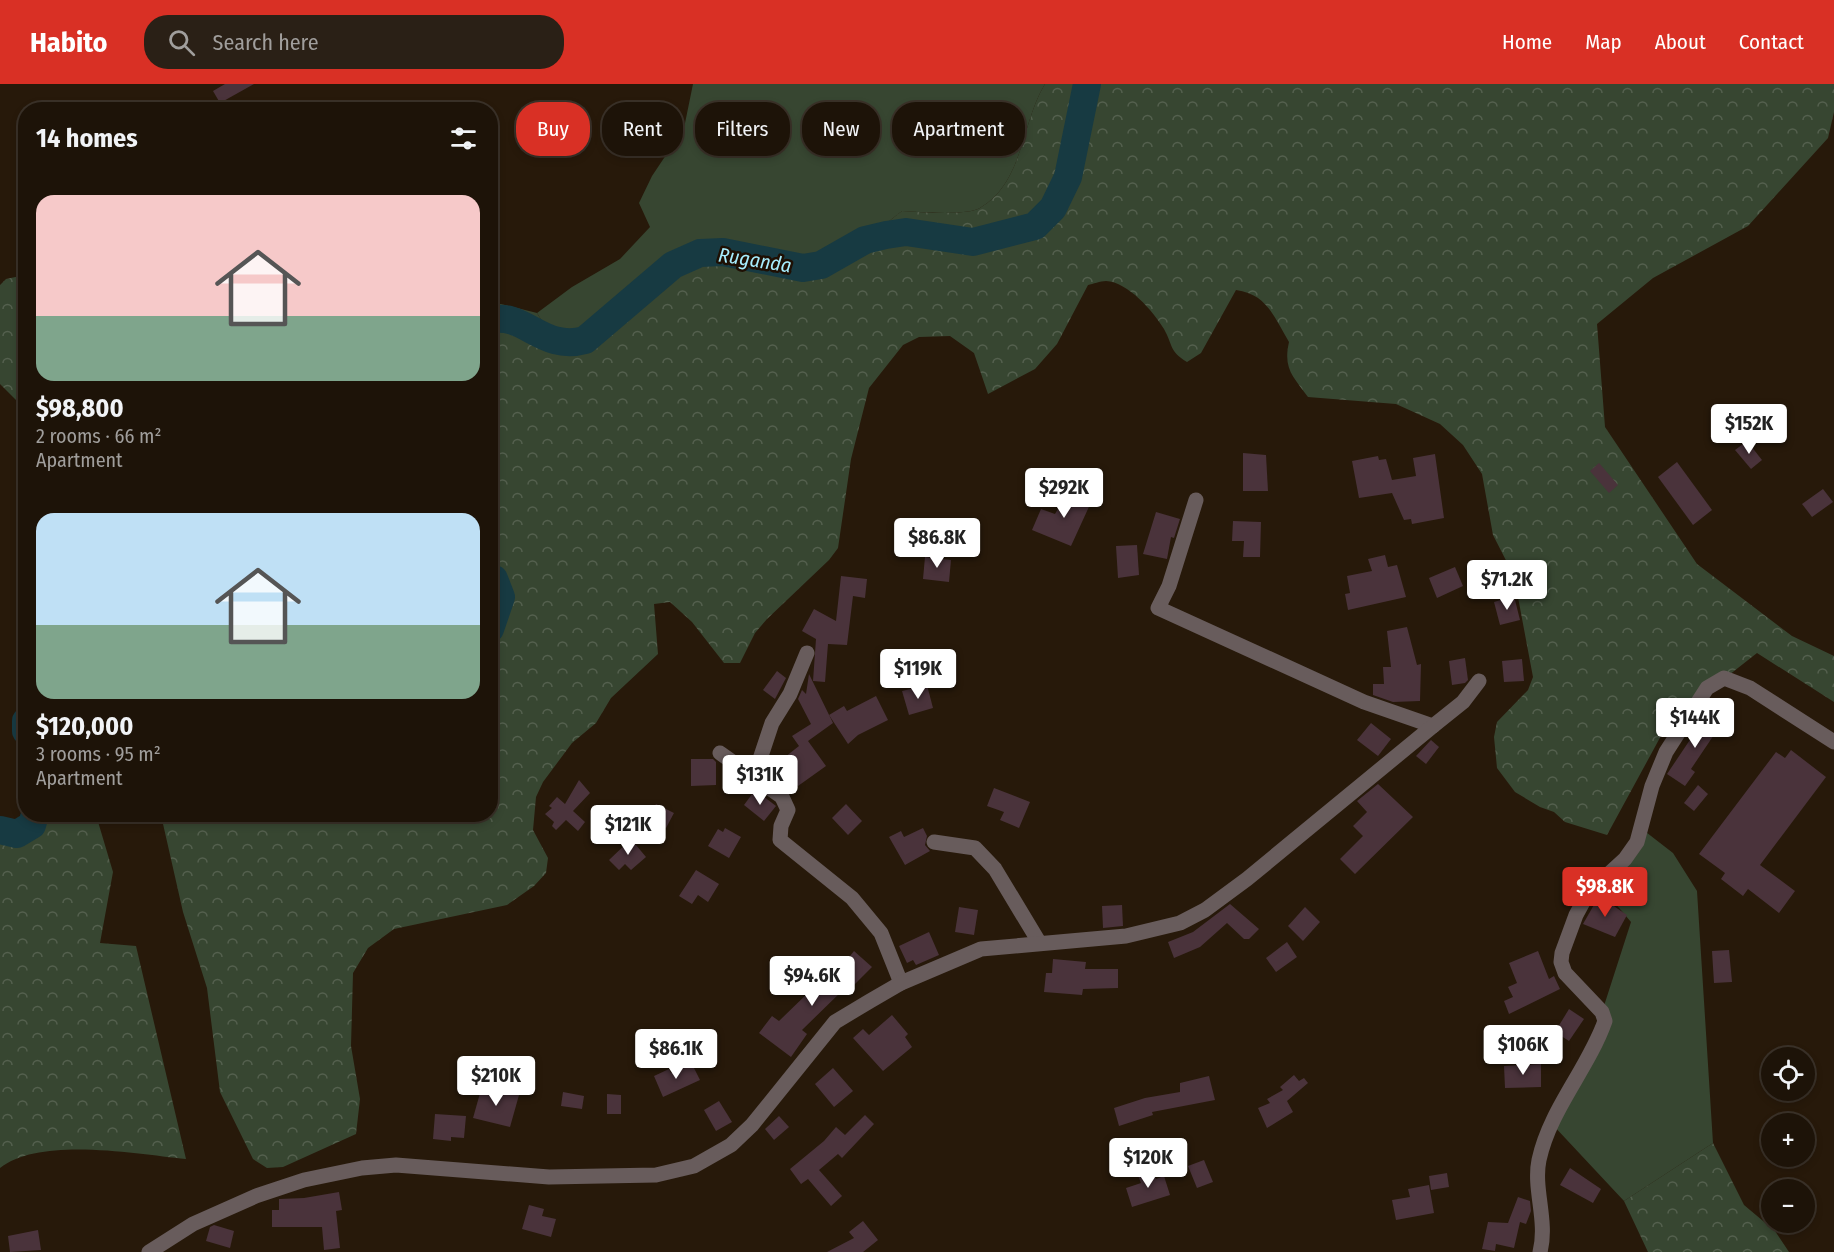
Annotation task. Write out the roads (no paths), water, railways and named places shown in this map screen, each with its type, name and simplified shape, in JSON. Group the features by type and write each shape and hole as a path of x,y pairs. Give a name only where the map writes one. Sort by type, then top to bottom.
{"street":[{"path":"1196,500 1169,586 1158,608 1364,702 1433,726"},
{"path":"754,777 772,723 790,694 807,653"},
{"path":"1540,1252 1543,1232 1538,1177 1539,1159 1562,1103 1605,1021 1602,1012 1565,973 1561,962 1562,953 1576,915 1588,893 1625,859 1637,842 1652,786 1666,752 1707,688 1724,678 1750,688 1834,742"},
{"path":"149,1252 193,1224 256,1196 304,1180 362,1168 396,1165 549,1177 656,1175 694,1166 731,1145 752,1125 835,1022 901,983 981,949 1126,936 1159,930 1205,910 1247,879 1463,702 1479,681"},
{"path":"720,753 782,796 788,810 781,826 780,840 852,898 881,933 901,983"},
{"path":"934,842 975,848 995,869 1039,942"}],"waterway":[{"name":"Ruganda","path":"498,319 513,321 557,341 585,340 673,265 700,253 723,252 803,268 821,265 865,240 886,235 906,232 973,242 1035,226 1053,208 1068,177 1087,84"},
{"name":"Ruganda","path":"498,589 501,597 498,606"},
{"name":"Ruganda","path":"0,830 17,834 32,825 33,822"}]}
